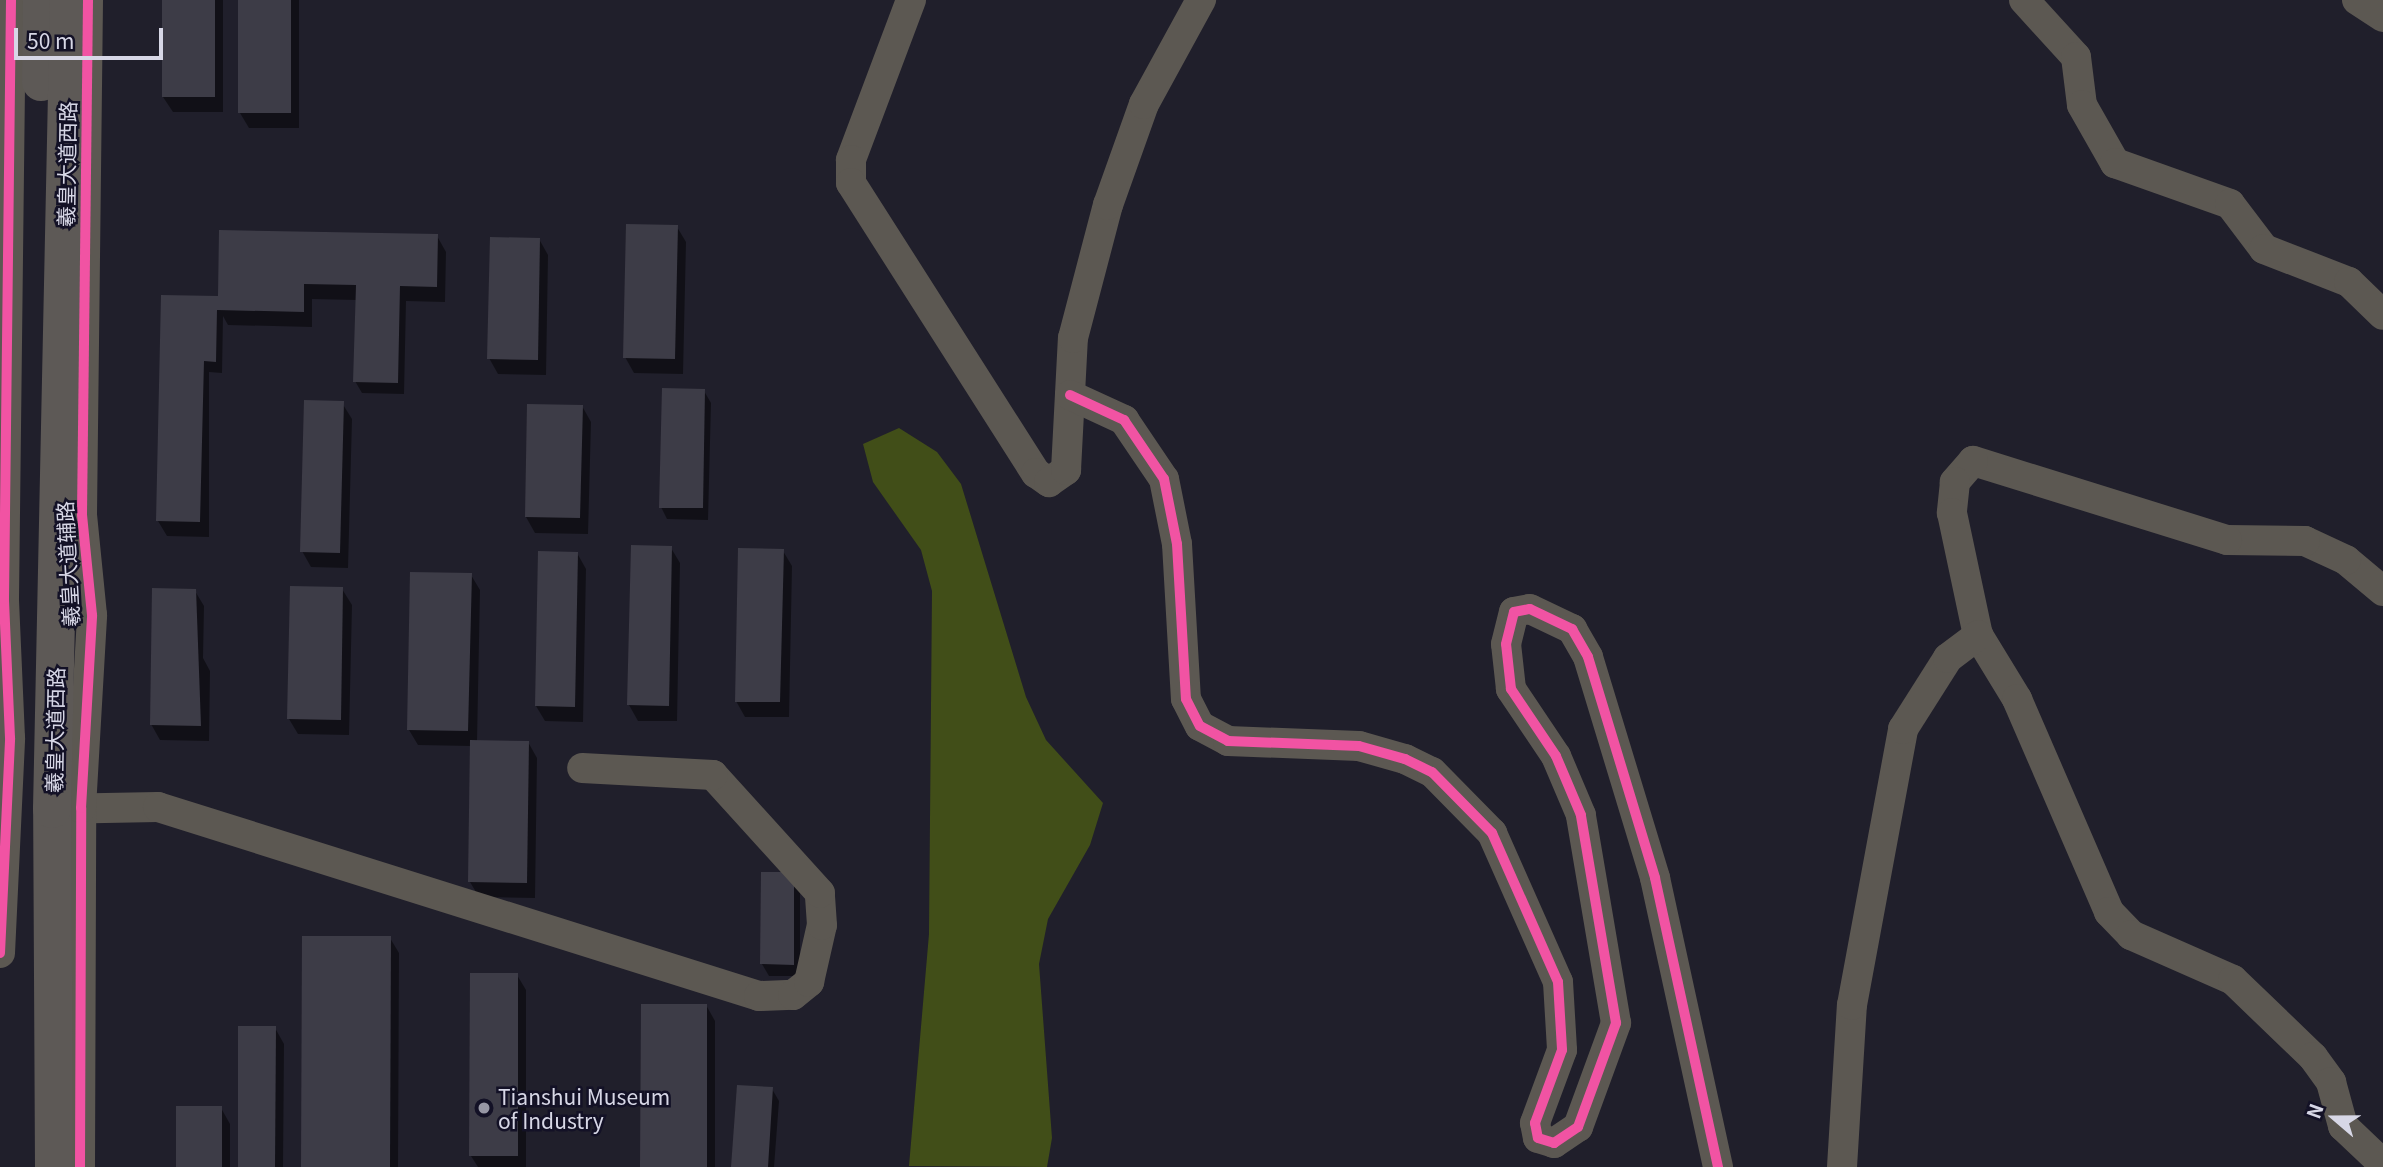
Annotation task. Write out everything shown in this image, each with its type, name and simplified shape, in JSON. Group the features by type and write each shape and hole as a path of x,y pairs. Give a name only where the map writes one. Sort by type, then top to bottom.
{"main road":[{"name":"羲皇大道西路","path":"37,1167 16,738 42,0"},
{"name":"羲皇大道西路","path":"54,1167 66,808 69,0"}],"street":[{"path":"0,953 16,738 2,599 11,0"},
{"name":"羲皇大道辅路","path":"79,1167 66,808 92,615 82,514 88,0"},
{"path":"911,0 851,160 851,183 1036,473 1049,482 1066,470 1073,338 1108,205 1144,104 1201,0"},
{"path":"2024,0 2077,57 2082,105 2115,163 2230,204 2264,249 2349,282 2383,315"},
{"path":"2357,0 2383,17"},
{"path":"1070,395 1124,420 1164,479 1177,544 1186,699 1200,726 1228,741 1359,746 1405,759 1432,772 1492,833 1558,982 1562,1050 1535,1123 1538,1138 1554,1143 1578,1127 1616,1023 1581,815 1556,756 1511,690 1506,644 1514,612 1530,608 1572,629 1588,657 1655,878 1718,1167"},
{"path":"2383,591 2346,560 2305,541 2227,540 1973,461 1955,482 1952,513 1978,635 2017,699 2109,912 2131,934 2233,980 2313,1057 2332,1082 2343,1126 2383,1164"},
{"path":"1842,1167 1852,1005 1903,729 1948,659 1978,635"},
{"path":"66,808 159,807 759,996 793,995 809,982 822,925 820,893 713,775 582,768"}],"green space":[{"path":"899,428 937,452 961,484 1026,697 1046,740 1103,803 1090,845 1048,919 1039,964 1052,1138 1047,1167 909,1166 929,934 932,591 921,550 873,482 863,444"}],"building":[{"path":"162,0 215,0 215,97 162,97"},
{"path":"238,0 291,0 291,113 238,113"},
{"path":"626,224 678,225 675,359 623,358"},
{"path":"219,230 438,234 437,287 400,286 398,383 353,382 356,285 304,284 304,312 217,310 216,362 204,361 200,522 156,521 161,295 218,296"},
{"path":"490,237 540,238 538,360 487,359"},
{"path":"662,388 705,389 703,508 659,508"},
{"path":"304,400 344,401 340,553 300,552"},
{"path":"527,404 583,405 580,518 525,517"},
{"path":"631,545 672,546 669,706 627,705"},
{"path":"738,548 784,549 780,702 735,702"},
{"path":"538,551 578,552 575,707 535,706"},
{"path":"410,572 472,573 468,731 407,730"},
{"path":"290,586 343,587 341,720 287,719"},
{"path":"152,588 196,589 201,726 150,725"},
{"path":"470,740 529,741 527,883 468,882"},
{"path":"761,872 794,872 794,965 760,964"},
{"path":"302,936 391,936 390,1167 301,1167"},
{"path":"470,973 518,973 518,1156 469,1156"},
{"path":"641,1004 707,1004 707,1167 640,1167"},
{"path":"238,1026 276,1026 275,1167 238,1167"},
{"path":"737,1085 773,1087 768,1167 731,1167"},
{"path":"176,1106 222,1106 222,1167 176,1167"}],"cycle path":[{"path":"0,953 10,738 4,599 11,0"},
{"path":"80,1167 81,808 92,615 82,514 88,0"},
{"path":"1070,395 1124,420 1164,479 1177,544 1186,699 1200,726 1228,741 1359,746 1405,759 1432,772 1492,833 1558,982 1562,1050 1535,1123 1538,1138 1554,1143 1578,1127 1616,1023 1581,815 1556,756 1511,689 1506,644 1514,612 1530,609 1572,629 1588,657 1655,878 1718,1167"}],"place":[{"name":"Tianshui Museum of Industry","path":"484,1108"}]}
